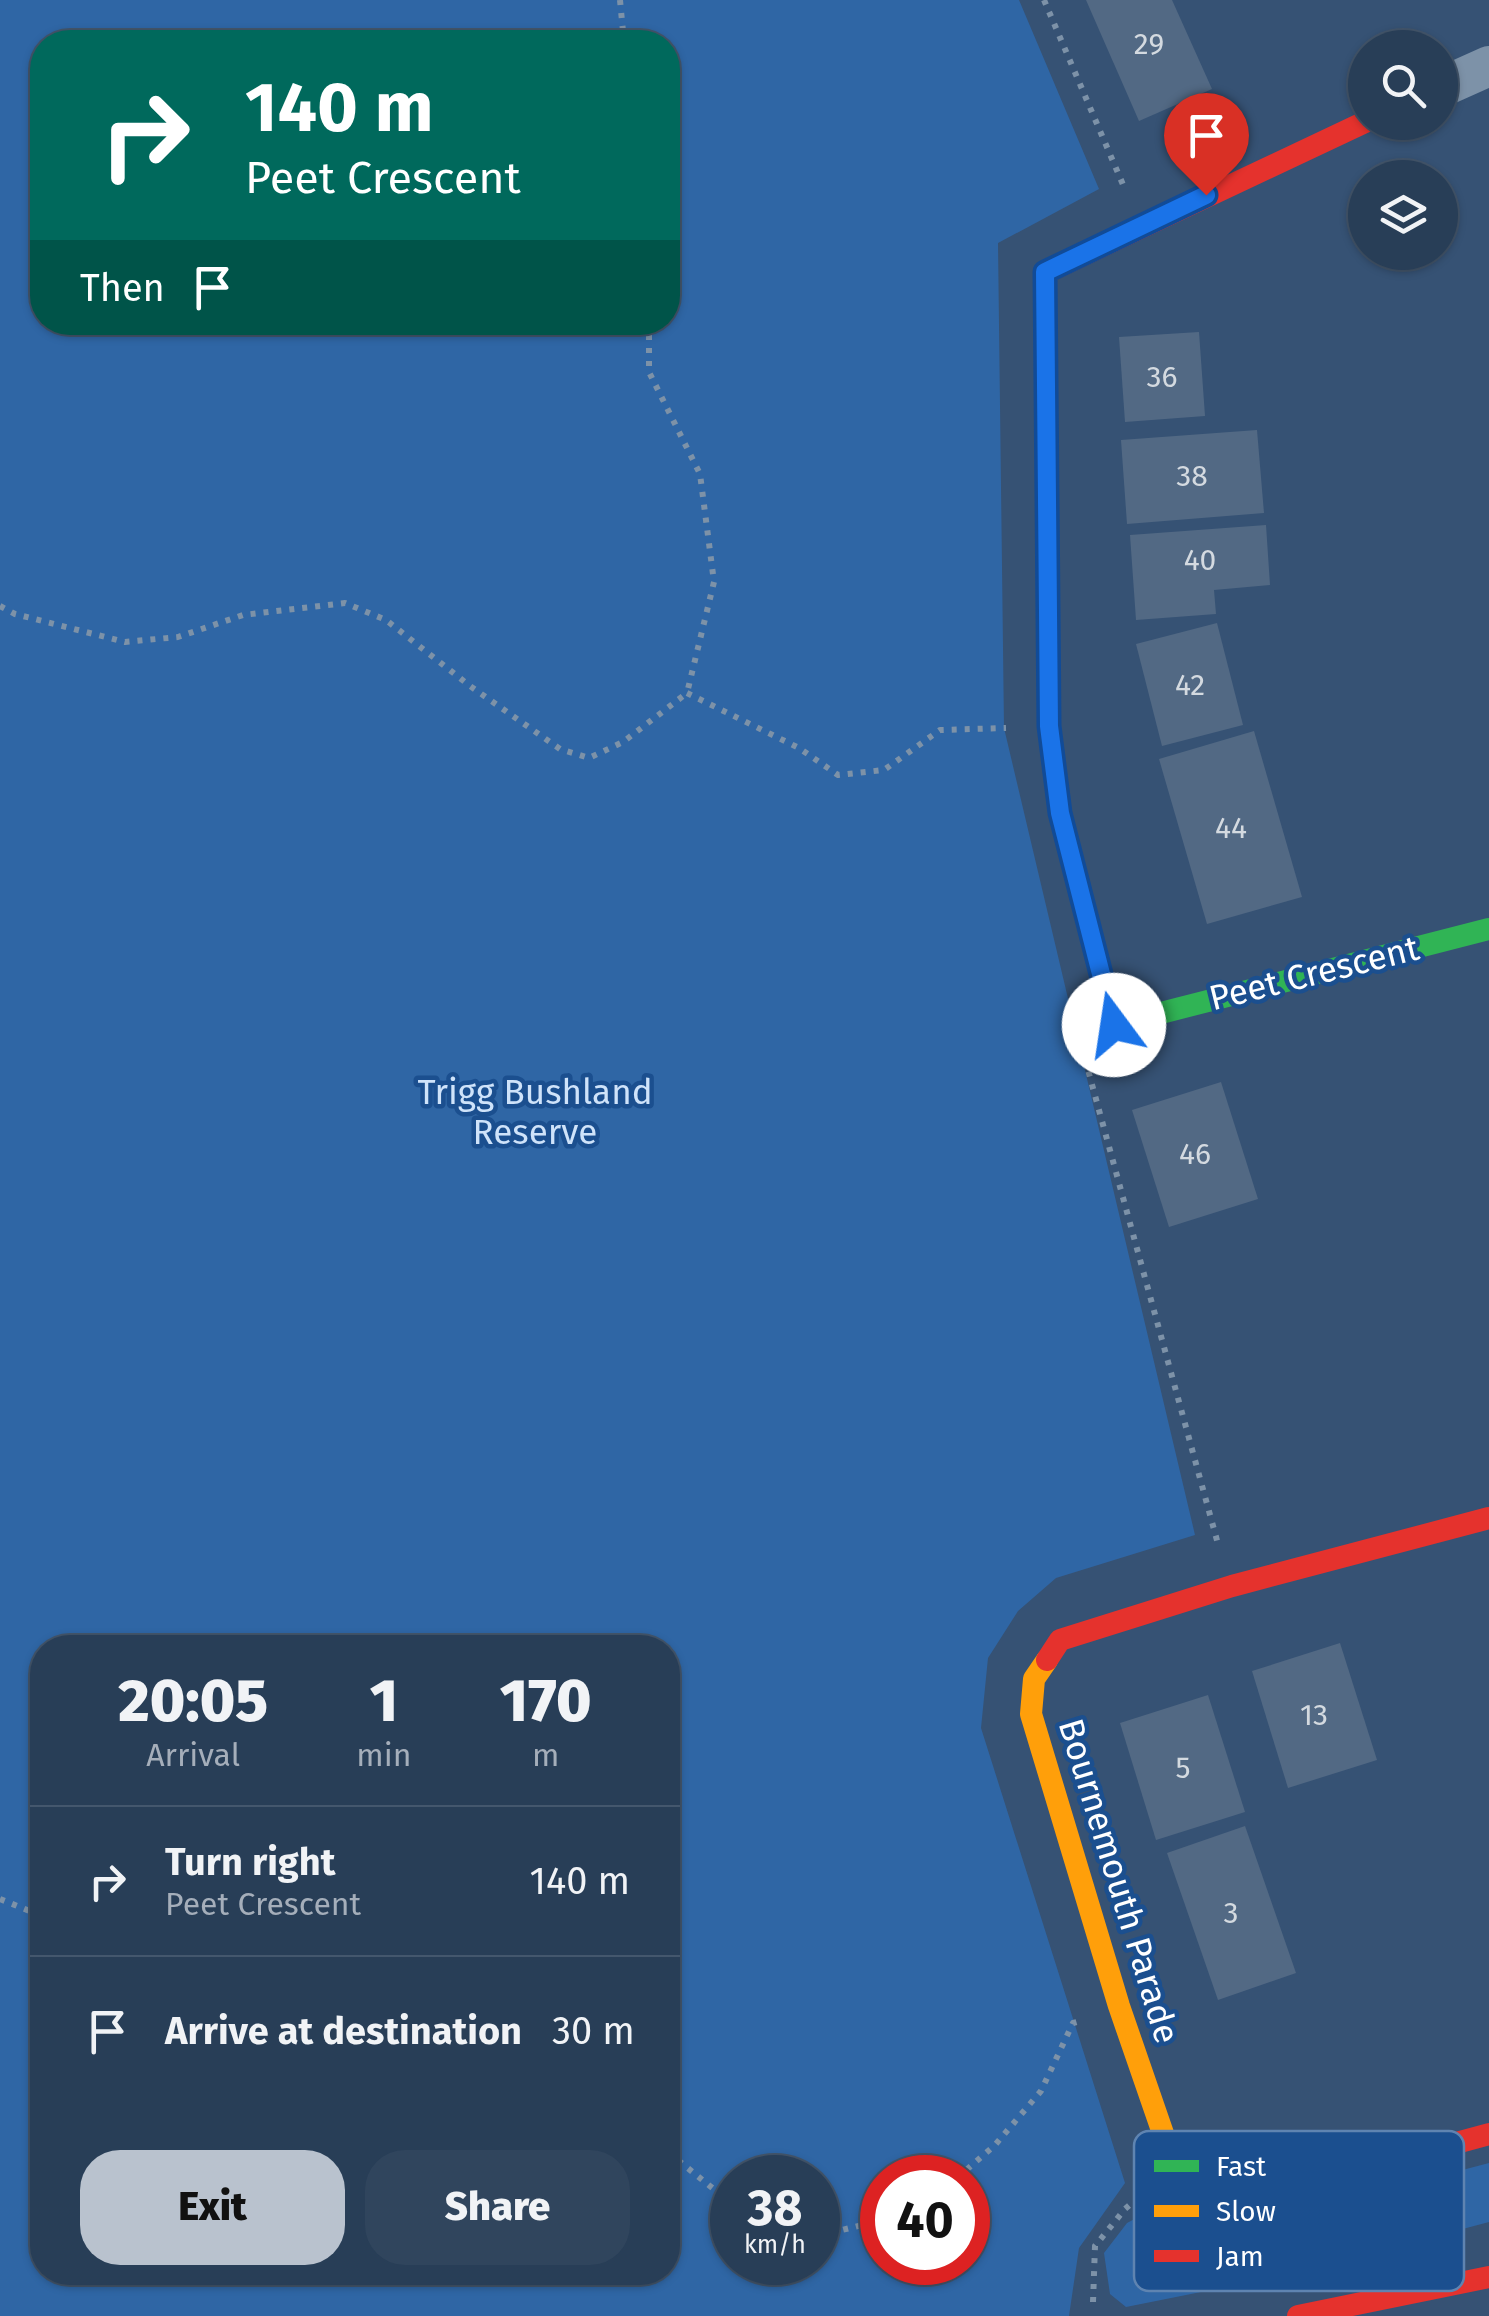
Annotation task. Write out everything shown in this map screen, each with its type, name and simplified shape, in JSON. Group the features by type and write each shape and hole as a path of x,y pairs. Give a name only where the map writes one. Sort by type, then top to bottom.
{"main road":[{"path":"1114,1025 1060,813 1049,726 1045,272 1348,130"},
{"name":"Peet Crescent","path":"1114,1025 1489,928"},
{"name":"Bournemouth Parade","path":"1162,2131 1119,2006 1031,1714 1034,1680 1060,1640 1232,1586 1489,1518"},
{"path":"1464,2141 1489,2134"},
{"path":"1464,2283 1489,2278"},
{"path":"1298,2316 1424,2291"}],"street":[{"path":"1458,80 1489,66"}],"path":[{"path":"620,0 623,30"},
{"path":"1044,0 1142,224"},
{"path":"0,606 15,614 124,642 178,638 243,615 345,604 386,620 545,738 589,758 622,742 688,692 714,582 700,474 649,372 649,335"},
{"path":"688,692 799,748 838,775 884,770 940,730 1049,726"},
{"path":"1114,1025 1088,1070 1212,1530 1232,1586"},
{"path":"0,1899 30,1911"},
{"path":"983,2155 1041,2091 1073,2023 1119,2006"},
{"path":"680,2162 710,2186"},
{"path":"1094,2302 1095,2246 1134,2202"}],"green space":[{"name":"Trigg Bushland Reserve","path":"0,0 1019,0 1099,189 998,243 1004,728 1195,1535 1056,1578 1018,1611 988,1658 981,1728 1125,2183 1079,2248 1069,2316 0,2316"},
{"path":"1489,2163 1489,2222 1464,2229 1464,2170"},
{"path":"1134,2219 1134,2291 1206,2291 1126,2307 1110,2294 1104,2253"}],"building":[{"path":"1086,0 1172,0 1212,89 1139,121"},
{"path":"1199,332 1205,416 1125,422 1119,337"},
{"path":"1257,430 1264,513 1127,524 1121,440"},
{"path":"1266,525 1270,585 1214,590 1216,614 1136,620 1130,535"},
{"path":"1217,623 1243,725 1162,746 1136,644"},
{"path":"1254,731 1302,897 1207,924 1159,759"},
{"path":"1221,1082 1258,1199 1169,1227 1132,1110"},
{"path":"1340,1643 1377,1760 1288,1788 1252,1671"},
{"path":"1208,1695 1245,1812 1156,1840 1120,1723"},
{"path":"1245,1826 1296,1973 1218,2000 1167,1853"}],"traffic: fast":[{"path":"1081,896 1114,1025 1489,929"}],"traffic: slow":[{"path":"1045,326 1049,726 1060,813 1081,896"},
{"path":"1047,1660 1034,1679 1031,1714 1119,2006 1162,2131"}],"traffic: jam":[{"path":"1045,326 1045,273 1348,130"},
{"path":"1047,1660 1060,1640 1232,1586 1489,1518"},
{"path":"1464,2141 1489,2134"},
{"path":"1464,2282 1489,2277"},
{"path":"1298,2316 1420,2291"}],"route":[{"path":"1114,1025 1060,813 1049,726 1045,272 1206,195"}]}
